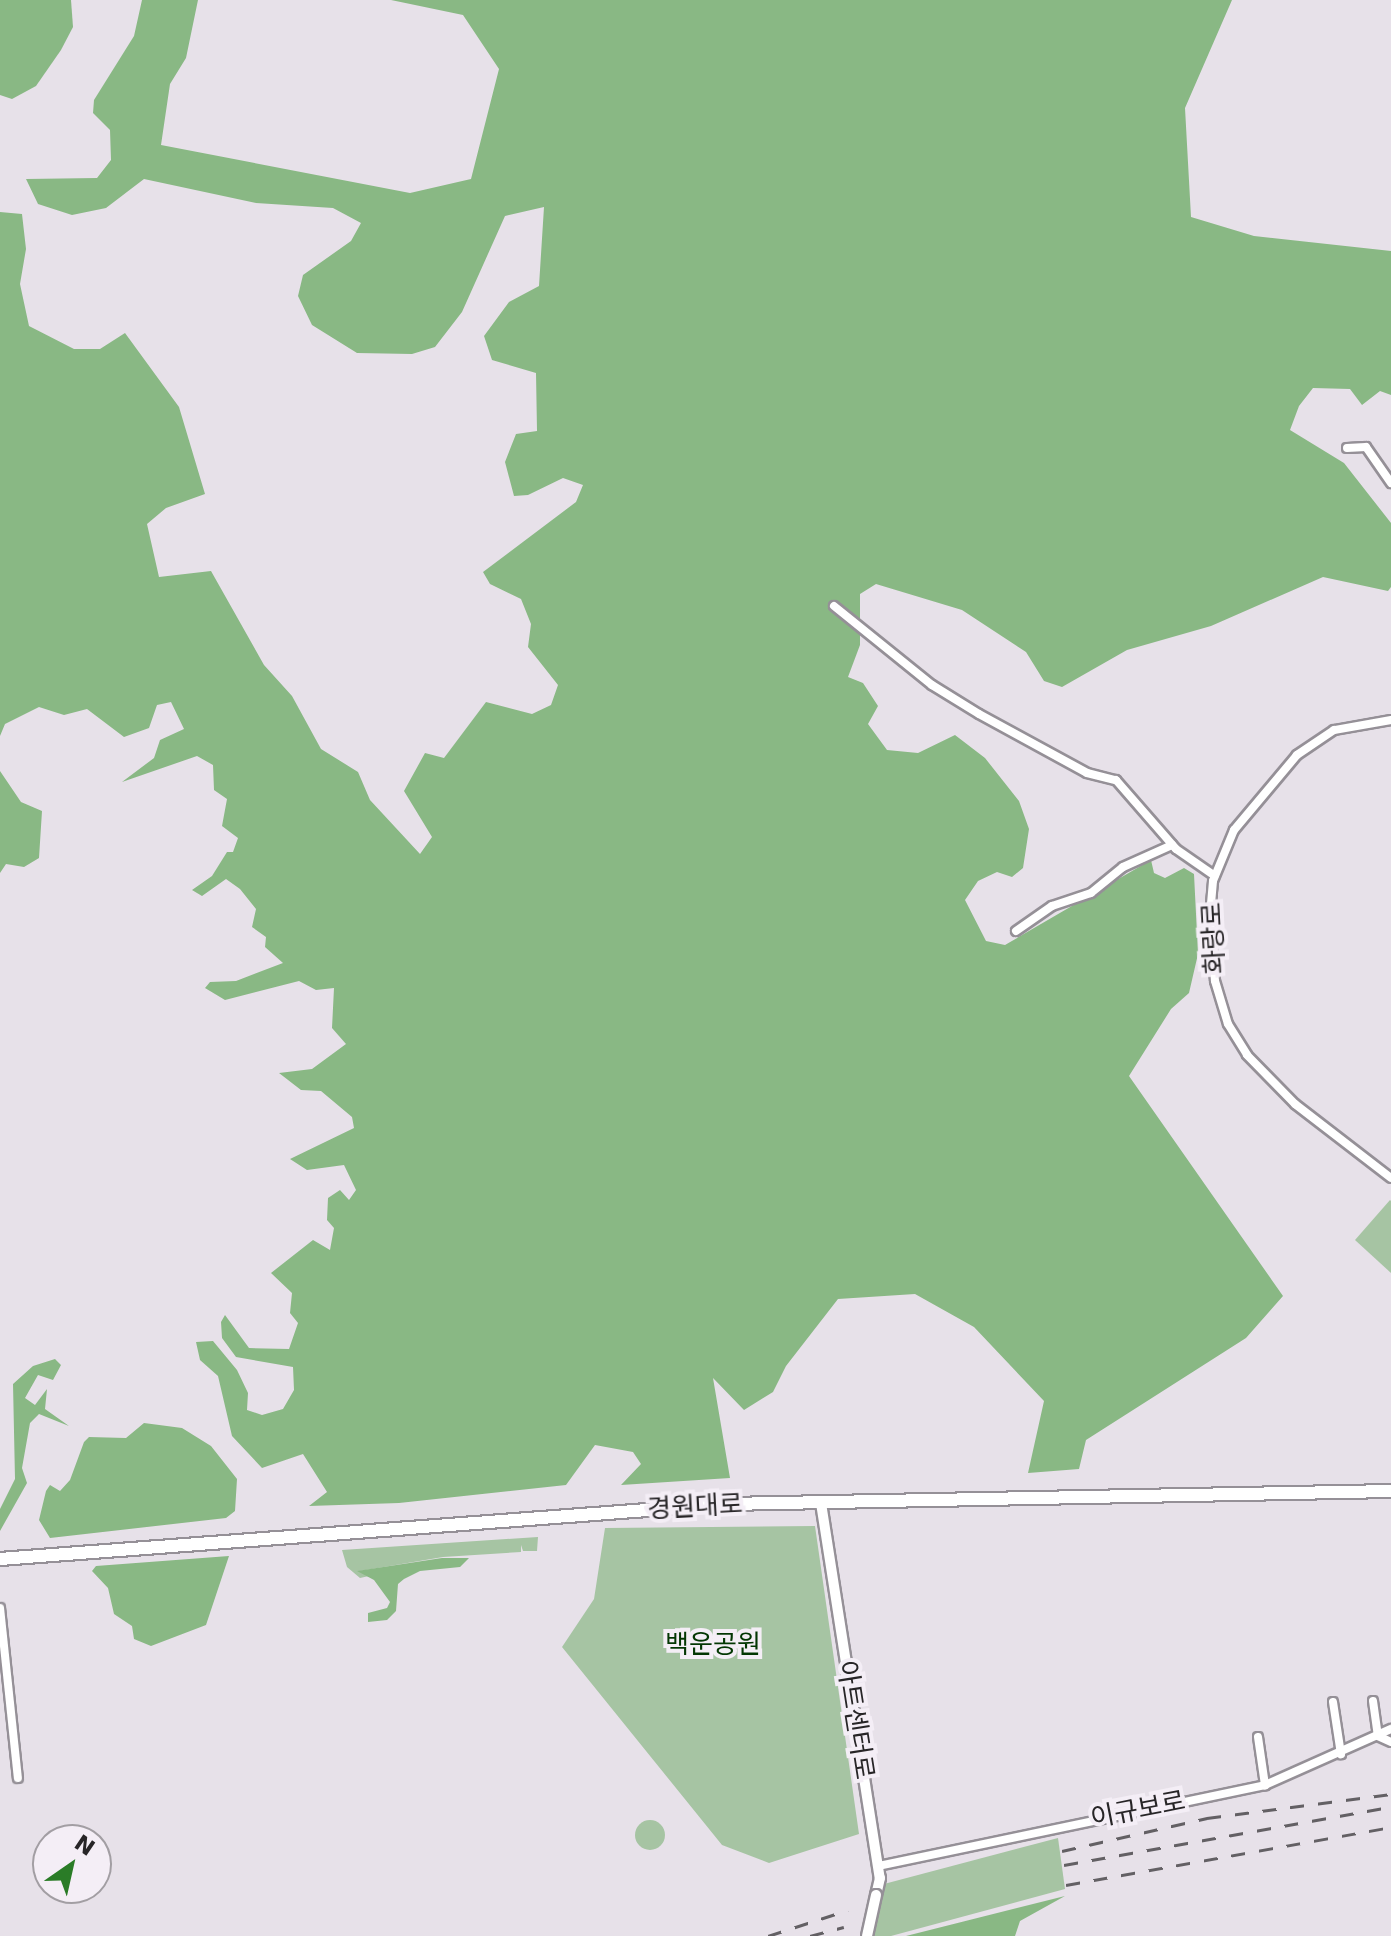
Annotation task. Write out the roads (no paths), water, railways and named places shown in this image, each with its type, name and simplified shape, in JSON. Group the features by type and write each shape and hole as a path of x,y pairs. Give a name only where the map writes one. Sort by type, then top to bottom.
{"main road":[{"name":"경원대로","path":"0,1559 667,1508 1391,1491"}],"street":[{"path":"1347,448 1366,447 1391,483"},
{"path":"834,606 932,685 1087,773 1116,780 1172,845 1215,876"},
{"name":"화랑로","path":"1391,720 1316,738 1234,830 1215,876 1210,915 1215,981 1234,1035 1271,1083 1391,1178"},
{"path":"1016,931 1052,906 1091,893 1123,867 1172,845"},
{"name":"아트센터로","path":"821,1503 878,1866 876,1895 867,1936"},
{"path":"0,1610 18,1778"},
{"path":"1373,1701 1378,1736 1391,1742"},
{"path":"1333,1702 1341,1754"},
{"name":"이규보로","path":"878,1866 1265,1785 1341,1754 1391,1729"},
{"path":"1258,1737 1265,1785"}],"railway":[{"path":"1062,1851 1207,1818 1391,1794"},
{"path":"1064,1865 1391,1807"},
{"path":"1066,1885 1391,1827"},
{"path":"768,1936 848,1910"},
{"path":"810,1936 844,1927"}],"park label":[{"name":"백운공원","path":"713,1645"}]}
